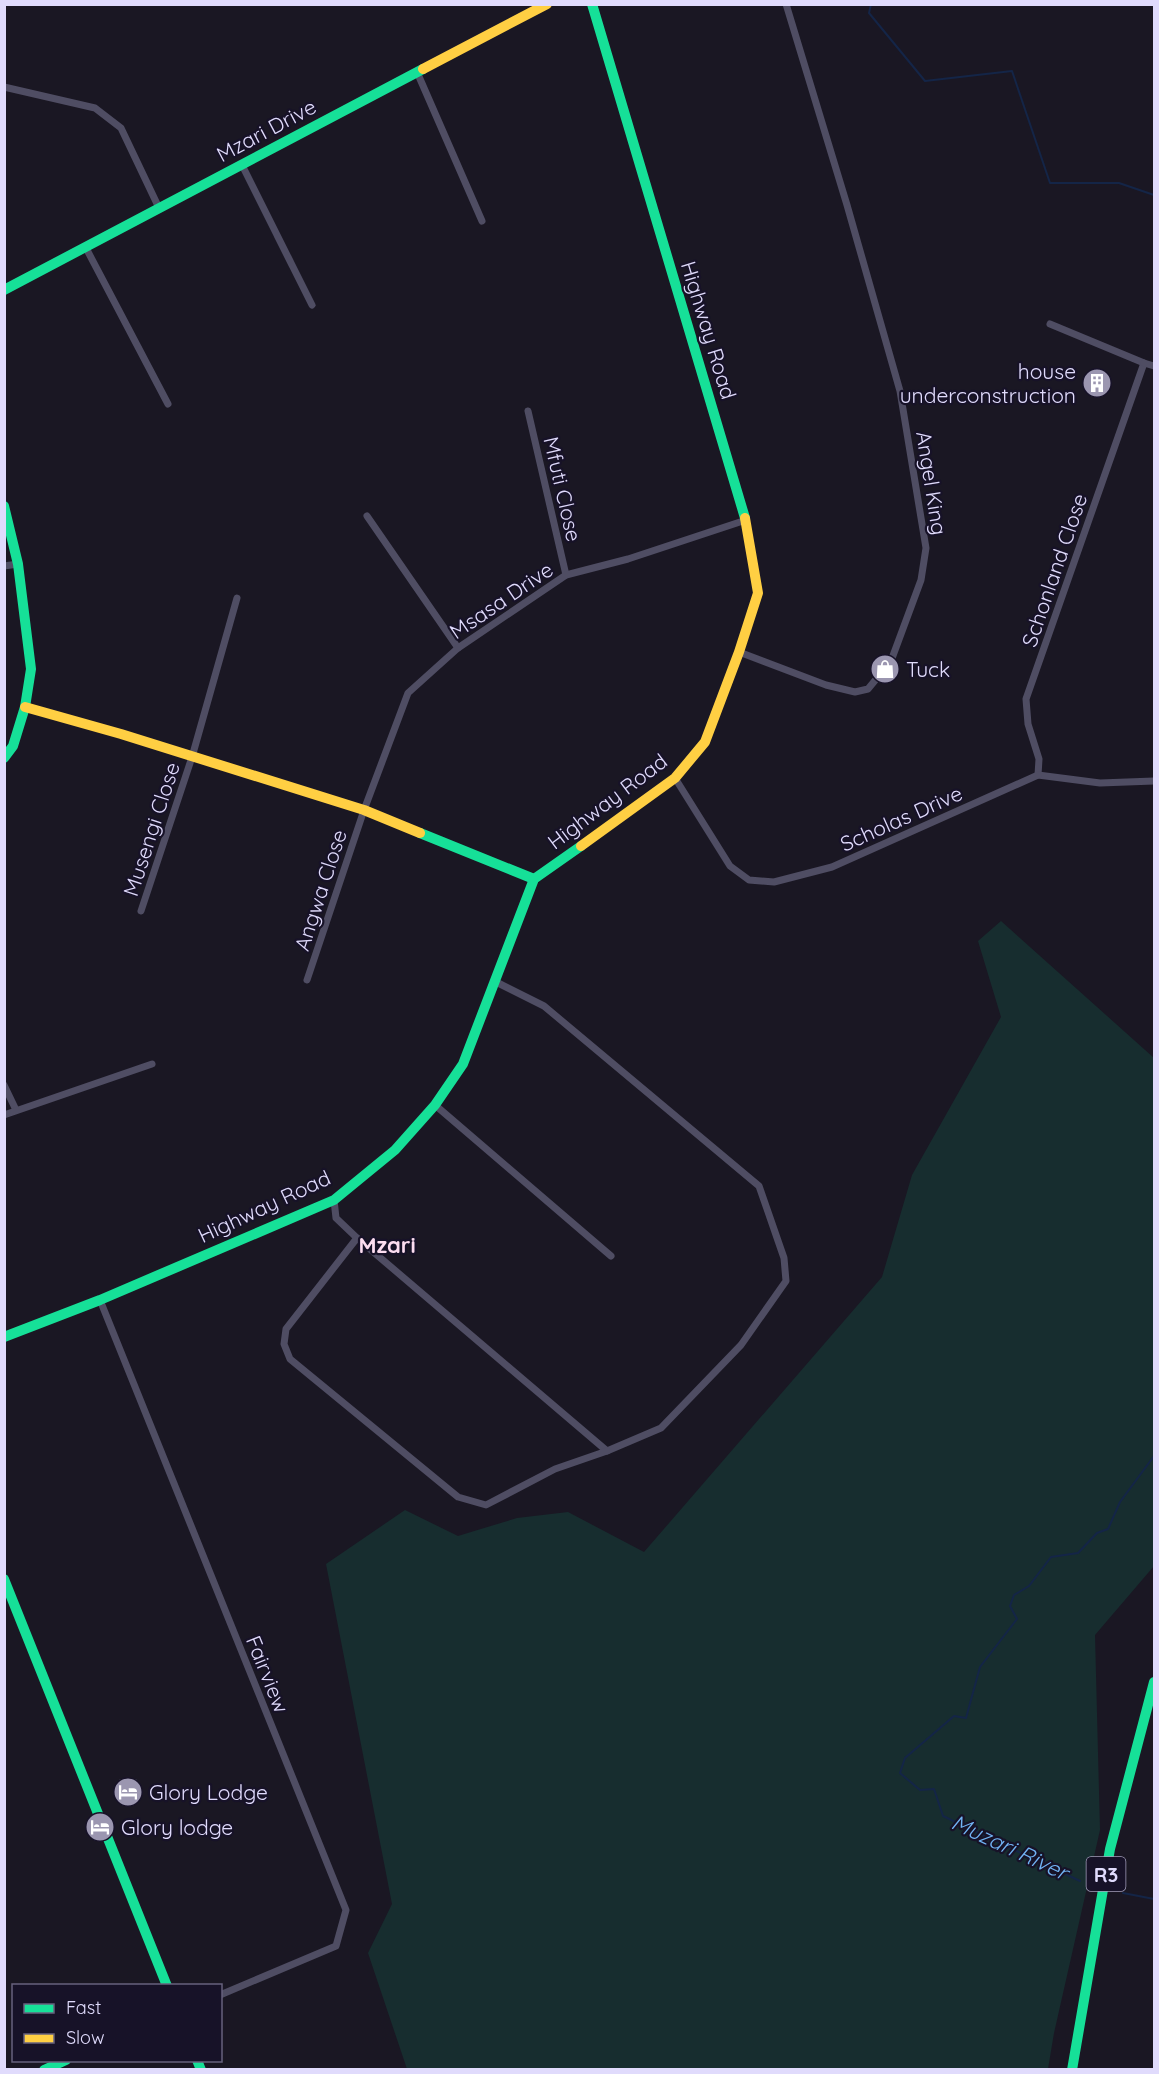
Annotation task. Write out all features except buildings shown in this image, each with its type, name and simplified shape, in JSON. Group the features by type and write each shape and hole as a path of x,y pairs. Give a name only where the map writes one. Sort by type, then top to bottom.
{"main road":[{"name":"Mzari Drive","path":"4,290 547,4"},
{"name":"Highway Road","path":"4,1337 100,1300 334,1200 394,1150 435,1105 463,1064 534,879 675,778 705,742 739,652 758,593 746,520 592,4"},
{"path":"4,506 18,564 31,669 25,707 13,746 4,758"},
{"path":"25,707 121,734 364,810 534,879"},
{"path":"4,1579 166,1984"},
{"name":"R3","path":"1072,2070 1110,1849 1155,1682"},
{"path":"44,2070 64,2062"}],"street":[{"name":"Angel King","path":"739,652 826,685 855,692 868,689 891,661 921,580 926,548 900,391 786,4"},
{"path":"417,72 482,221"},
{"path":"4,87 96,108 121,128 159,208"},
{"path":"242,165 312,305"},
{"path":"86,248 168,405"},
{"path":"1050,324 1155,366"},
{"name":"Schonland Close","path":"1038,775 1039,759 1028,724 1026,699 1144,363"},
{"name":"Mfuti Close","path":"528,411 566,575"},
{"path":"367,516 458,648"},
{"name":"Msasa Drive","path":"364,810 408,693 458,648 566,575 628,559 746,520"},
{"path":"4,566 18,564"},
{"name":"Musengi Close","path":"141,911 192,757 237,598"},
{"path":"1038,775 1101,783 1155,781"},
{"name":"Scholas Drive","path":"675,778 730,866 749,880 774,882 832,867 1038,775"},
{"name":"Angwa Close","path":"307,980 364,810"},
{"path":"357,1238 286,1329 284,1344 290,1359 458,1497 486,1505 555,1469 662,1428 741,1345 786,1281 784,1258 759,1186 544,1005 496,982"},
{"path":"4,1115 152,1064"},
{"path":"4,1085 16,1110"},
{"path":"435,1105 611,1256"},
{"path":"334,1200 336,1218 357,1238 607,1451"},
{"name":"Fairview","path":"100,1300 346,1910 336,1946 222,1994"}],"green space":[{"path":"1001,921 1154,1058 1154,1566 1095,1635 1100,1830 1048,2069 407,2069 368,1953 392,1904 326,1564 405,1510 458,1536 517,1518 568,1512 644,1552 882,1277 912,1175 1001,1017 978,941"}],"waterway":[{"name":"Muzari River","path":"871,4 869,13 925,81 1012,71 1050,183 1119,183 1154,195"},
{"name":"Muzari River","path":"1080,1881 943,1816 934,1789 920,1790 900,1773 905,1758 954,1716 966,1718 980,1667 1017,1619 1010,1606 1014,1595 1029,1586 1051,1557 1078,1553 1097,1533 1108,1529 1120,1502 1154,1456"},
{"name":"Muzari River","path":"1123,1893 1154,1899"}],"traffic: fast":[{"path":"592,4 745,518"},
{"path":"4,290 423,69"},
{"path":"4,506 18,564 31,669 25,707 13,746 4,758"},
{"path":"420,833 534,879"},
{"path":"4,1337 100,1300 334,1200 395,1150 435,1105 463,1064 534,879 581,846"},
{"path":"4,1579 166,1984"},
{"path":"1072,2070 1110,1849 1154,1682"},
{"path":"44,2070 62,2062"},
{"path":"198,2062 201,2070"}],"traffic: slow":[{"path":"423,69 547,4"},
{"path":"581,846 675,778 705,742 739,652 758,593 745,518"},
{"path":"25,707 121,734 364,810 420,833"}],"place":[{"name":"house underconstruction","path":"1097,383"},
{"name":"Tuck","path":"885,669"},
{"name":"Glory Lodge","path":"128,1792"},
{"name":"Glory lodge","path":"100,1827"}],"district":[{"name":"Mzari","path":"387,1245"}]}
